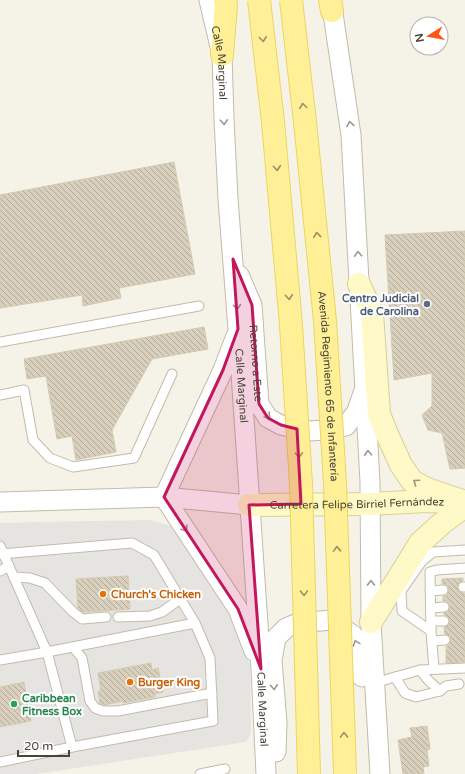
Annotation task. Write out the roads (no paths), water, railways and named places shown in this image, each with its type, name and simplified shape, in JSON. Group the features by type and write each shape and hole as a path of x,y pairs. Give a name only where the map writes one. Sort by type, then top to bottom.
{"main road":[{"path":"222,55 226,0"},
{"path":"259,0 273,122 291,325 300,484 309,774"},
{"name":"Avenida Regimiento 65 de Infantería","path":"291,0 325,321 335,484 345,774"}],"street":[{"name":"Calle Marginal","path":"209,0 222,55 227,178 266,774"},
{"path":"331,4 351,135 370,482 371,622 380,774"},
{"name":"Retorno a Este","path":"233,259 252,305 259,404 268,418 281,425 308,431 327,430 346,426 357,411 365,389"},
{"path":"360,284 372,312 379,414 401,465 412,481 427,489 465,504 420,543 371,622"},
{"path":"164,497 223,370 238,329"},
{"path":"164,497 238,609 260,669"},
{"path":"0,502 164,497 249,505"},
{"name":"Carretera Felipe Birriel Fernández","path":"249,505 370,504 427,501 465,504"},
{"path":"273,774 276,760 277,723 272,660 276,638 286,628 298,623 332,620 354,636 360,656 365,701 378,749"}],"lane":[{"path":"0,342 199,306"},
{"path":"0,394 24,390 33,440 50,458 73,466 134,458 172,374"},
{"path":"0,762 213,721 210,658 195,623 154,555 132,543 1,551 47,652 72,747"},
{"path":"445,640 432,636 402,611 401,591 422,561 433,552 465,550"},
{"path":"0,571 9,566"},
{"path":"434,669 430,572 465,568"},
{"path":"14,577 30,578 45,583 73,612 82,619 106,617"},
{"path":"430,591 443,590"},
{"path":"118,617 150,616 162,612 180,599"},
{"path":"431,608 444,607"},
{"path":"431,621 444,620"},
{"path":"0,660 195,623"},
{"path":"73,647 82,658 90,701 95,708 102,711 118,711 212,693"},
{"path":"374,683 420,670 465,668"},
{"path":"420,670 440,691"},
{"path":"395,677 405,693 416,697 440,691 446,686 458,684"},
{"path":"200,774 225,769"}],"place":[{"name":"Centro Judicial de Carolina","path":"427,304"},
{"name":"Church's Chicken","path":"103,594"},
{"name":"Burger King","path":"130,682"},
{"name":"Caribbean Fitness Box","path":"14,704"}]}
